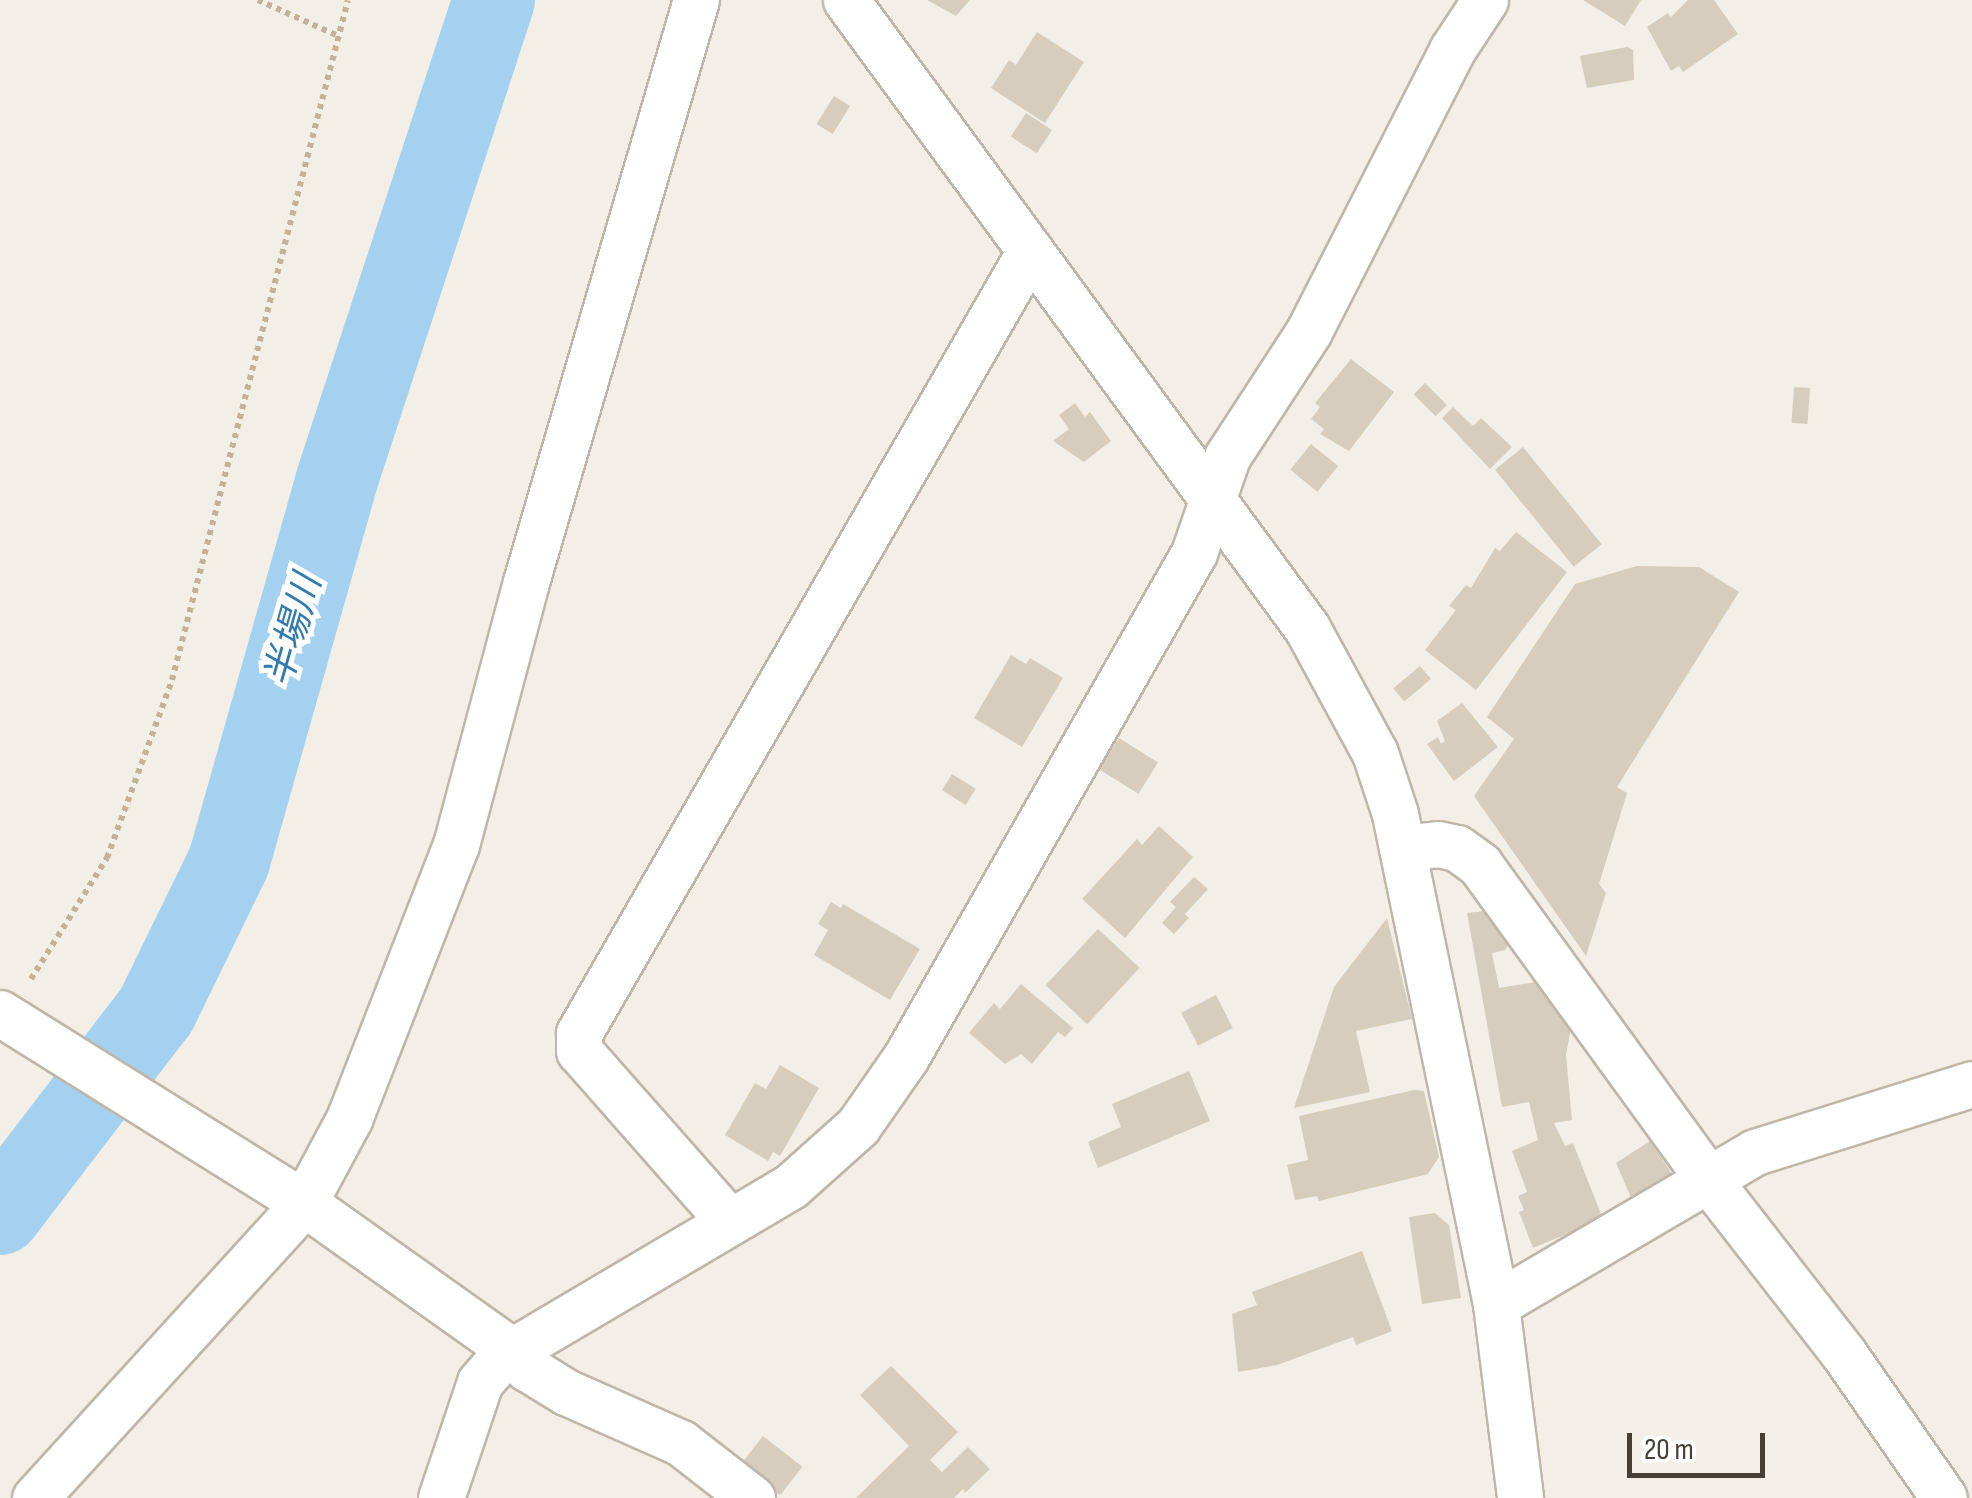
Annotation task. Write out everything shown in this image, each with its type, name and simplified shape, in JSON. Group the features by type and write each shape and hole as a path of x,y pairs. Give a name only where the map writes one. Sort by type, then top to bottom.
{"street":[{"path":"35,1498 293,1196 350,1118 456,846 526,582 696,0"},
{"path":"846,0 1307,628 1375,753 1402,848 1496,1304 1520,1498"},
{"path":"441,1498 480,1382 512,1351 791,1186 858,1126 906,1058 1194,553 1227,457 1309,331 1452,50 1485,0"},
{"path":"730,1222 579,1051 579,1033 1030,251"},
{"path":"1402,848 1438,844 1457,848 1480,865 1707,1178 1844,1354 1944,1498"},
{"path":"9,1018 293,1196 512,1351 526,1368 566,1392 680,1444 752,1498"},
{"path":"1496,1304 1755,1152 1972,1084"}],"path":[{"path":"258,0 338,36"},
{"path":"9,1018 107,858 172,680 348,0"}],"building":[{"path":"927,0 970,0 956,16"},
{"path":"1583,0 1641,0 1625,26"},
{"path":"1688,0 1714,0 1738,34 1683,72 1679,66 1671,71 1647,27 1668,13 1671,17"},
{"path":"1037,32 1084,62 1045,123 991,88 1009,60 1016,65"},
{"path":"1627,47 1633,50 1634,80 1587,88 1580,56"},
{"path":"834,96 850,106 833,134 817,124"},
{"path":"1026,113 1052,130 1037,153 1011,136"},
{"path":"1351,359 1394,392 1349,451 1320,434 1324,429 1311,419 1320,407 1315,403"},
{"path":"1425,383 1447,405 1436,416 1414,394"},
{"path":"1794,387 1810,388 1807,424 1791,423"},
{"path":"1075,403 1085,417 1090,412 1111,441 1084,462 1053,441 1069,429 1059,415"},
{"path":"1453,407 1473,426 1481,418 1512,447 1490,469 1442,418"},
{"path":"1311,444 1338,466 1317,492 1290,470"},
{"path":"1523,447 1602,544 1574,567 1495,470"},
{"path":"1516,532 1567,572 1476,690 1425,650 1456,610 1449,606 1466,585 1471,588 1495,548 1500,551"},
{"path":"1637,566 1699,567 1739,592 1617,787 1627,793 1599,884 1606,893 1586,956 1474,796 1514,739 1487,717 1575,584"},
{"path":"1011,655 1026,664 1030,658 1063,678 1022,747 974,718"},
{"path":"1420,666 1431,679 1404,702 1393,688"},
{"path":"1462,703 1498,747 1454,781 1427,744 1438,737 1441,744 1445,741 1437,721"},
{"path":"1119,738 1158,762 1138,794 1099,769"},
{"path":"952,774 976,789 966,805 942,790"},
{"path":"1159,826 1193,857 1125,938 1082,899 1137,839 1142,845"},
{"path":"1194,877 1208,889 1185,914 1189,918 1174,934 1162,923 1176,907 1170,902"},
{"path":"831,902 841,908 843,904 920,949 890,1000 814,955 828,930 818,924"},
{"path":"1483,911 1509,944 1505,950 1492,953 1499,988 1536,982 1571,1028 1566,1055 1572,1120 1554,1123 1565,1146 1573,1143 1603,1219 1533,1248 1519,1212 1524,1210 1518,1196 1527,1192 1512,1151 1538,1140 1529,1102 1502,1107 1467,913"},
{"path":"1387,918 1412,1019 1356,1031 1370,1092 1294,1108 1334,987"},
{"path":"1098,929 1140,968 1087,1024 1045,985"},
{"path":"1021,984 1073,1028 1065,1037 1058,1032 1032,1064 1021,1054 1005,1064 969,1033 994,1003 1000,1009"},
{"path":"1216,995 1233,1028 1198,1046 1181,1013"},
{"path":"780,1065 819,1088 780,1156 773,1152 768,1161 725,1135 755,1083 766,1089"},
{"path":"1189,1071 1210,1121 1098,1168 1088,1142 1121,1127 1112,1104"},
{"path":"1424,1091 1439,1157 1428,1174 1319,1201 1317,1196 1295,1200 1287,1165 1308,1160 1299,1116"},
{"path":"1650,1141 1672,1174 1632,1200 1616,1163"},
{"path":"1435,1213 1449,1225 1461,1298 1422,1304 1409,1217"},
{"path":"1362,1251 1392,1331 1356,1345 1353,1337 1277,1365 1238,1372 1232,1314 1257,1305 1252,1292"},
{"path":"891,1366 958,1432 930,1460 942,1472 968,1447 990,1469 965,1493 963,1489 954,1498 856,1498 909,1446 860,1395"},
{"path":"763,1436 802,1467 780,1495 741,1464"}],"waterway":[{"name":"半場川","path":"0,1214 156,1011 229,861 337,479 494,0"}]}
